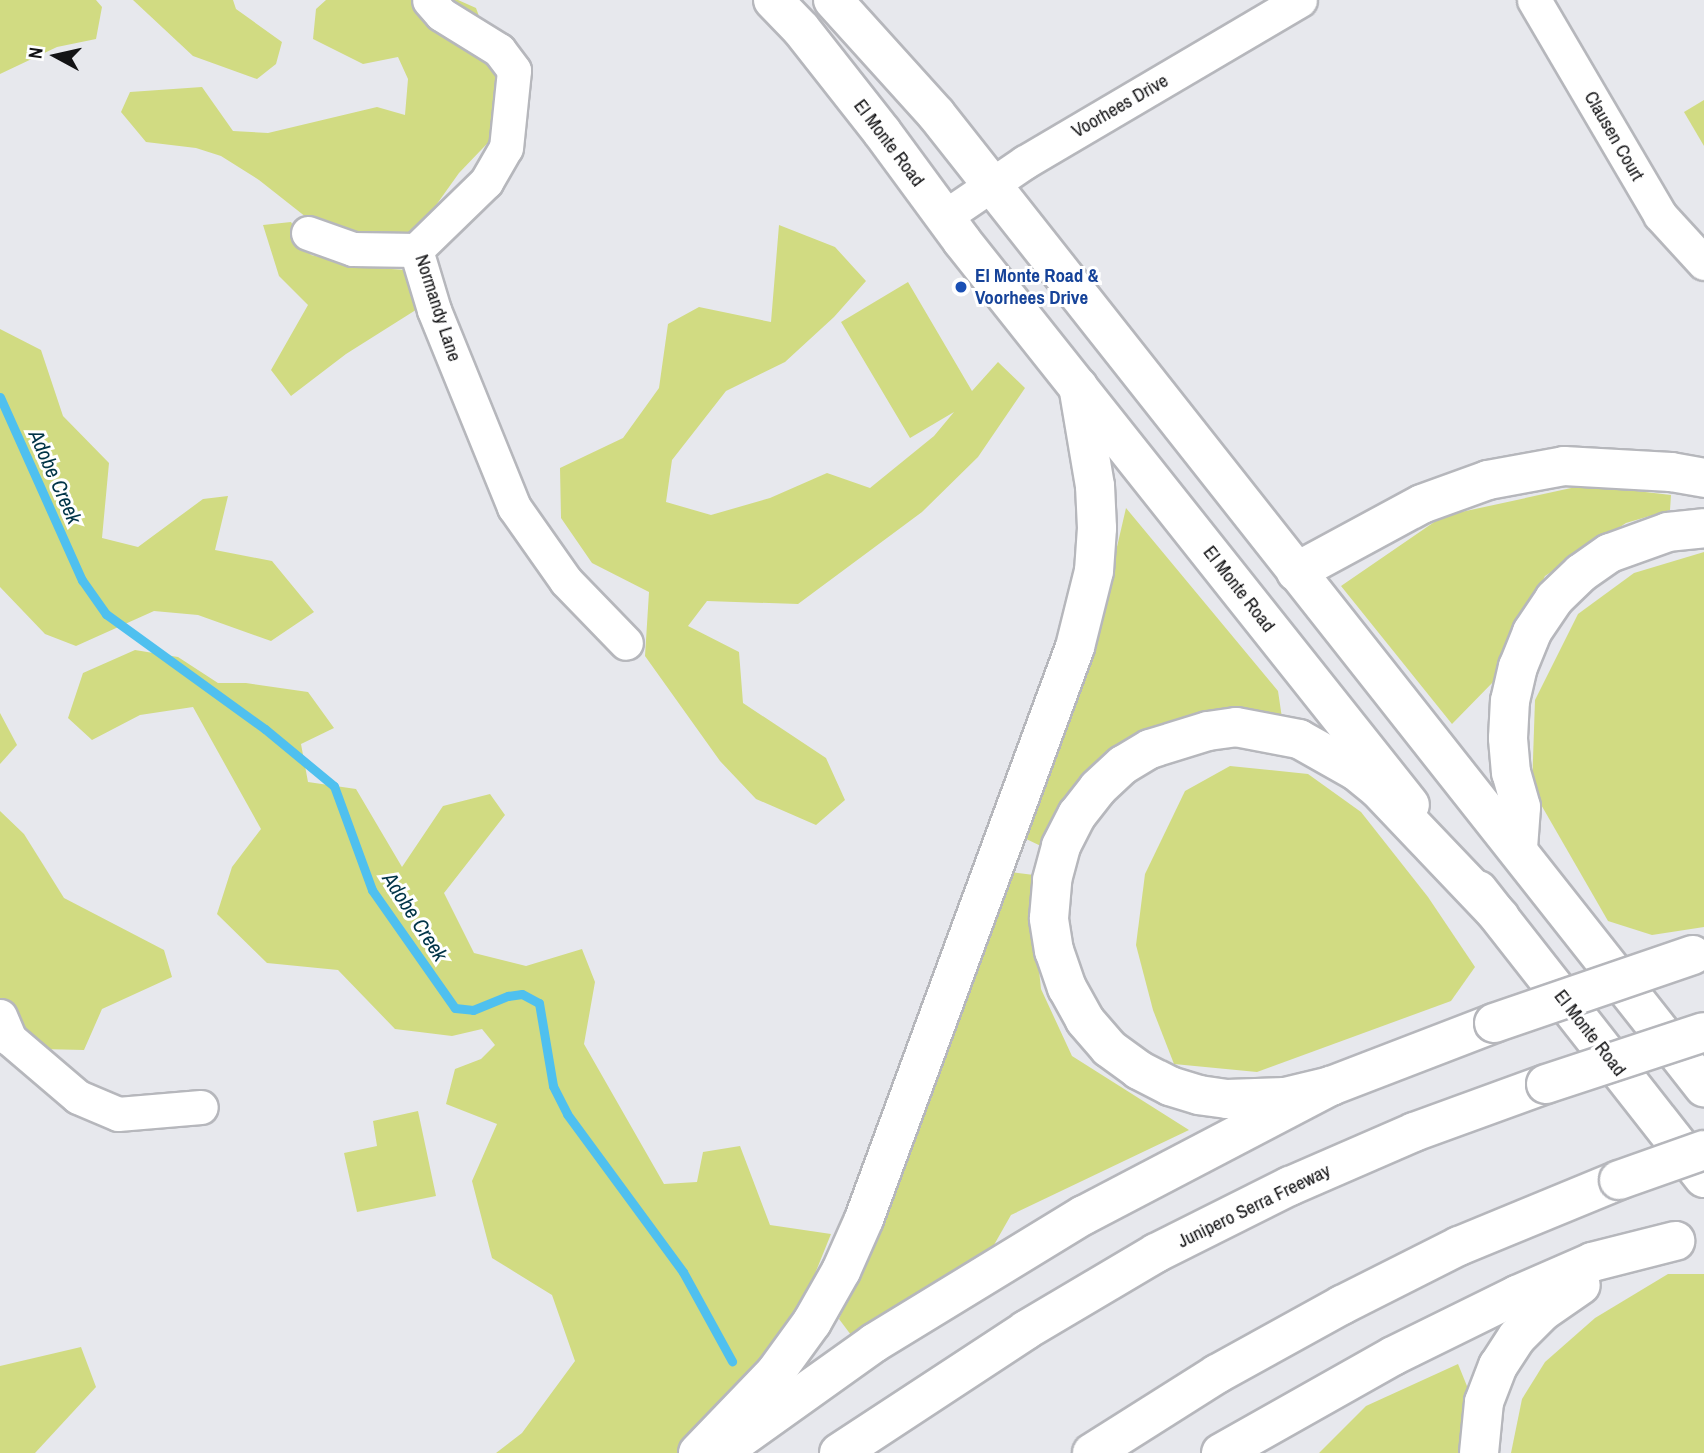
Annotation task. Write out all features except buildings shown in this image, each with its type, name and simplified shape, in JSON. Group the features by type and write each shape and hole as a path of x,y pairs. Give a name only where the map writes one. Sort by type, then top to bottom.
{"main road":[{"name":"El Monte Road","path":"773,0 801,29 882,132 944,218 1704,1178"},
{"path":"833,0 936,114 1704,1087"},
{"path":"698,1453 775,1373 812,1322 841,1271 864,1219 1075,647 1094,571 1097,528 1095,486 1078,386"},
{"path":"1296,572 1422,505 1488,480 1564,466 1671,472 1704,478"},
{"path":"1518,848 1521,807 1511,773 1507,738 1510,701 1518,667 1532,632 1554,599 1581,573 1610,553 1668,532 1704,528"},
{"path":"1331,1086 1285,1097 1227,1099 1199,1095 1170,1086 1139,1070 1109,1048 1085,1020 1066,988 1054,951 1049,918 1052,880 1061,846 1077,815 1098,788 1123,765 1150,749 1208,731 1237,727 1299,739 1356,771 1378,789 1500,918"},
{"path":"722,1453 874,1343 1015,1255 1152,1177 1331,1086 1494,1023 1700,953"},
{"name":"Junipero Serra Freeway","path":"839,1453 1026,1330 1156,1253 1290,1186 1376,1149 1546,1084 1704,1032"},
{"path":"1092,1453 1217,1374 1342,1305 1459,1246 1619,1180 1704,1150"},
{"path":"1221,1453 1393,1356 1517,1295 1592,1262 1690,1236"},
{"path":"1479,1453 1484,1402 1498,1366 1517,1337 1542,1312 1570,1291 1690,1236"}],"street":[{"name":"Normandy Lane","path":"429,0 441,14 499,50 514,70 506,148 486,182 416,250 434,310 514,507 566,581 626,643"},
{"name":"Voorhees Drive","path":"944,218 990,183 1300,0"},
{"name":"Clausen Court","path":"1534,0 1660,215 1704,263"},
{"path":"308,233 353,248 416,250"},
{"path":"0,1016 10,1039 78,1097 118,1114 201,1107"}],"green space":[{"path":"0,0 96,0 102,7 96,39 57,47 0,74"},
{"path":"133,0 233,0 236,9 282,42 276,64 257,79 193,56"},
{"path":"326,0 458,0 476,8 490,46 504,126 459,173 419,229 380,255 311,221 259,180 221,156 196,148 146,142 121,112 130,92 202,87 233,131 268,133 377,107 405,115 408,79 398,57 363,64 313,39 316,9"},
{"path":"1704,100 1704,146 1684,112"},
{"path":"291,222 311,255 362,267 421,271 430,301 346,354 291,396 271,370 308,305 279,276 263,225"},
{"path":"779,225 835,247 866,281 834,317 785,362 726,391 672,460 666,502 711,515 770,498 827,473 870,488 934,436 954,412 910,438 841,322 908,282 972,391 998,362 1025,388 978,457 922,512 798,604 707,601 688,626 739,652 743,703 826,758 845,800 816,825 756,799 720,761 645,656 649,592 592,563 561,518 560,468 623,438 659,388 668,324 699,307 771,322"},
{"path":"0,329 41,350 63,416 109,463 102,538 138,547 203,499 228,496 215,550 272,561 314,612 271,641 198,615 154,611 76,646 45,634 0,587"},
{"path":"1585,485 1671,495 1670,510 1626,523 1545,576 1496,679 1452,724 1341,586 1443,516"},
{"path":"1126,508 1278,691 1282,718 1168,728 1104,756 1043,847 1022,837 1097,633"},
{"path":"1704,552 1704,927 1652,935 1608,921 1532,789 1535,700 1578,614 1634,573"},
{"path":"135,650 178,657 218,683 246,683 308,692 334,728 301,744 308,782 356,789 402,867 443,806 490,794 505,815 444,893 474,953 526,966 582,949 595,982 584,1044 664,1184 697,1182 703,1152 740,1146 770,1225 831,1234 787,1343 688,1453 496,1453 522,1433 575,1361 552,1295 492,1258 472,1181 497,1124 446,1104 455,1069 481,1059 495,1045 482,1029 452,1036 395,1029 338,970 267,963 217,914 232,867 261,829 193,707 140,715 92,740 68,718 83,673"},
{"path":"0,713 17,745 0,764"},
{"path":"1230,766 1308,774 1361,812 1428,897 1475,967 1451,1001 1257,1072 1174,1064 1153,1010 1136,945 1145,874 1185,791"},
{"path":"0,811 24,834 64,898 164,950 172,977 102,1009 84,1050 41,1049 0,1003"},
{"path":"1011,872 1034,875 1032,904 1041,989 1072,1056 1189,1130 1011,1215 982,1266 857,1343 839,1319 909,1150"},
{"path":"418,1111 436,1196 357,1212 344,1153 377,1146 373,1121"},
{"path":"1668,1274 1704,1274 1704,1453 1511,1453 1522,1399 1545,1362 1595,1318"},
{"path":"81,1347 96,1387 35,1453 0,1453 0,1366"},
{"path":"1458,1364 1469,1391 1461,1453 1319,1453 1366,1406"}],"waterway":[{"name":"Adobe Creek","path":"0,397 82,580 106,614 265,729 334,786 372,890 455,1008 473,1010 508,996 522,994 539,1003 553,1086 567,1114 683,1272 732,1361"}],"place":[{"name":"El Monte Road & Voorhees Drive","path":"961,287"}]}
